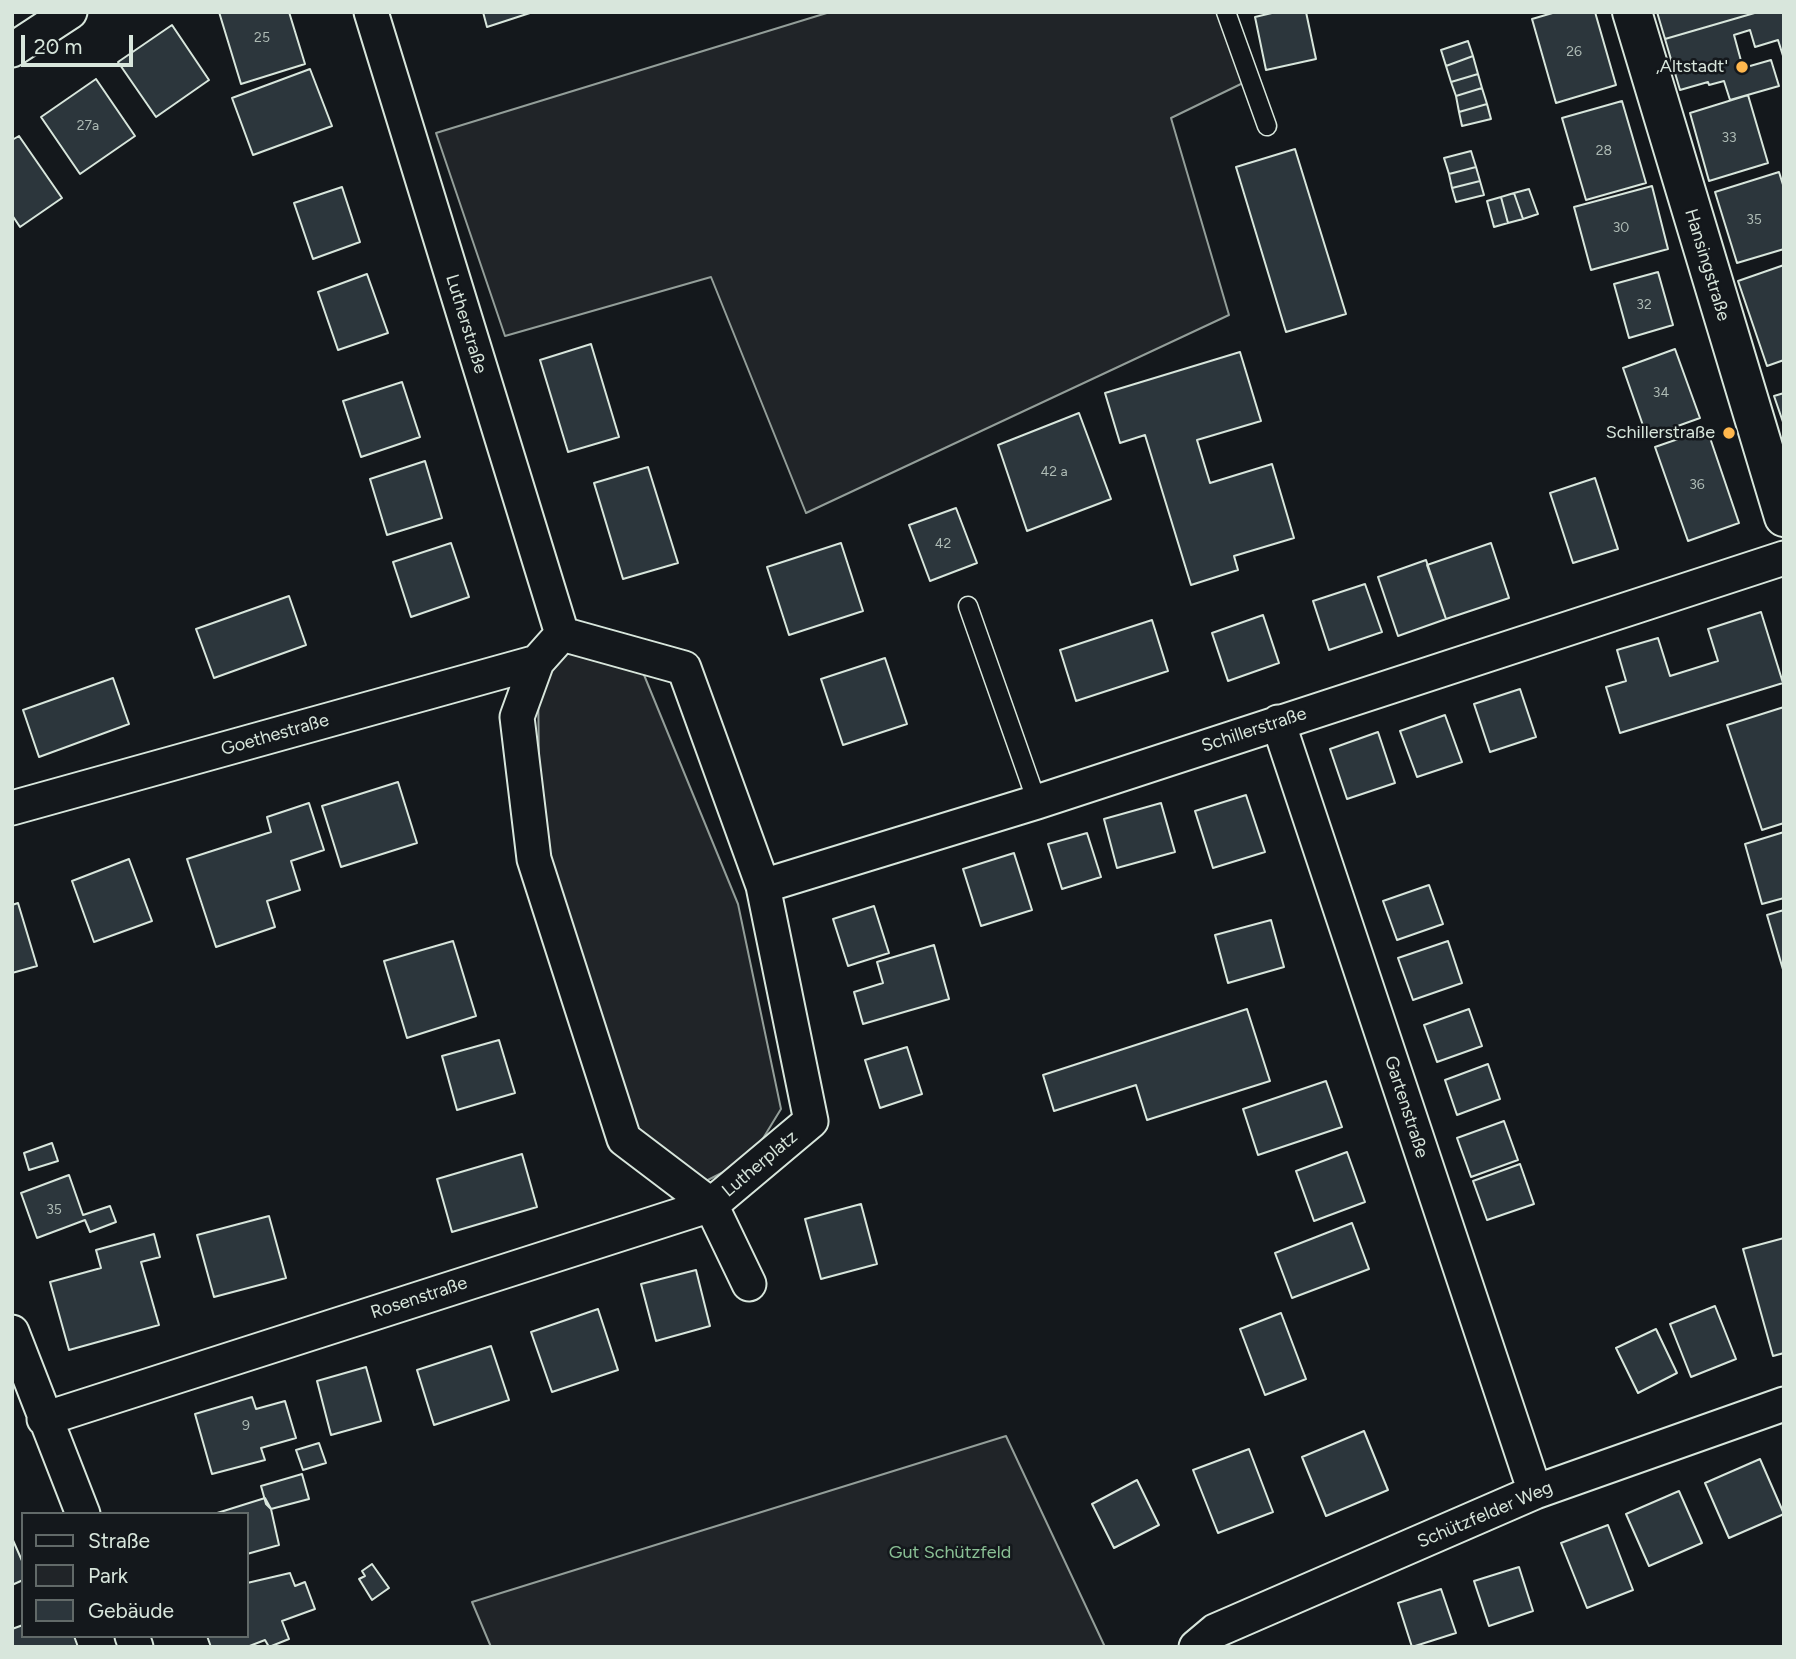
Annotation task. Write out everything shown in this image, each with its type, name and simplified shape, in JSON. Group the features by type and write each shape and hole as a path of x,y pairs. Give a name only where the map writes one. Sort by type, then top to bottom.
{"street":[{"path":"12,50 70,12"},
{"name":"Lutherstraße","path":"371,12 562,634"},
{"name":"Hansingstraße","path":"1632,12 1784,517"},
{"name":"Schillerstraße","path":"763,886 1037,802 1784,558"},
{"name":"Lutherplatz","path":"562,634 684,668 763,886 811,1121 711,1205 624,1139 538,873 517,717 537,662 562,634"},
{"name":"Goethestraße","path":"12,808 537,662"},
{"name":"Gartenstraße","path":"1278,722 1535,1492"},
{"path":"711,1205 749,1284"},
{"name":"Rosenstraße","path":"44,1419 711,1205"},
{"path":"12,1332 82,1512"},
{"name":"Schützfelder Weg","path":"1196,1647 1215,1630 1535,1492 1784,1404"}],"lane":[{"path":"1226,12 1267,126"},
{"path":"968,606 1037,802"}],"green space":[{"path":"830,12 1217,12 1245,82 1171,118 1229,315 806,513 711,277 505,336 436,133"},
{"path":"563,645 642,670 738,904 781,1109 751,1158 698,1185 628,1131 540,857 538,678"},
{"name":"Gut Schützfeld","path":"1006,1436 1105,1647 491,1647 472,1602"}],"building":[{"path":"219,12 289,12 305,64 241,84"},
{"path":"483,12 533,12 487,27"},
{"path":"1276,12 1306,12 1316,59 1266,70 1255,17"},
{"path":"1556,12 1595,12 1616,85 1556,103 1532,19"},
{"path":"1657,12 1758,12 1665,39"},
{"path":"1758,12 1784,12 1784,59 1778,40 1755,47 1750,30 1734,35 1743,68 1771,60 1779,86 1730,100 1724,81 1709,85 1708,82 1680,90 1665,39"},
{"path":"172,25 209,80 156,117 118,62"},
{"path":"1468,41 1473,56 1446,66 1441,50"},
{"path":"1473,56 1478,74 1451,82 1446,66"},
{"path":"310,69 332,126 253,155 232,98"},
{"path":"1478,74 1482,88 1456,96 1451,82"},
{"path":"96,79 135,136 80,174 41,117"},
{"path":"1482,88 1487,104 1459,112 1456,96"},
{"path":"1748,95 1768,163 1709,181 1690,113"},
{"path":"1622,101 1646,183 1586,200 1562,118"},
{"path":"1487,104 1491,119 1462,126 1459,112"},
{"path":"19,136 62,198 20,227 12,215 12,140"},
{"path":"1295,149 1346,314 1286,332 1236,167"},
{"path":"1471,151 1476,167 1449,174 1444,158"},
{"path":"1476,167 1480,181 1452,188 1449,174"},
{"path":"1779,172 1784,188 1784,249 1737,263 1715,192"},
{"path":"1480,181 1484,195 1456,202 1452,188"},
{"path":"1652,186 1668,249 1591,270 1574,207"},
{"path":"342,187 360,242 313,259 294,203"},
{"path":"1529,189 1538,214 1523,219 1514,193"},
{"path":"1514,193 1523,219 1508,223 1501,197"},
{"path":"1501,197 1508,223 1494,227 1487,201"},
{"path":"1784,265 1784,360 1767,366 1738,281"},
{"path":"1658,272 1673,325 1629,338 1614,284"},
{"path":"367,274 388,333 338,350 318,292"},
{"path":"591,344 619,437 568,452 540,360"},
{"path":"1675,349 1700,418 1647,437 1623,368"},
{"path":"1240,352 1261,421 1197,440 1210,483 1272,464 1294,538 1234,556 1238,570 1191,585 1145,435 1120,443 1105,393"},
{"path":"402,382 420,437 361,457 343,401"},
{"path":"1784,393 1784,425 1774,396"},
{"path":"1079,413 1111,499 1027,531 998,445"},
{"path":"1707,429 1739,523 1688,541 1655,447"},
{"path":"425,461 442,518 387,535 370,479"},
{"path":"648,467 678,563 623,579 594,483"},
{"path":"1595,478 1618,549 1573,563 1550,493"},
{"path":"956,508 977,563 930,581 909,525"},
{"path":"451,543 469,597 411,617 393,562"},
{"path":"841,543 863,611 789,635 767,567"},
{"path":"1491,543 1509,598 1446,619 1427,565"},
{"path":"1426,560 1446,619 1398,636 1378,577"},
{"path":"1365,584 1382,632 1329,650 1313,601"},
{"path":"289,596 306,645 214,678 196,629"},
{"path":"1761,612 1783,683 1620,733 1606,687 1626,681 1617,650 1658,638 1670,676 1718,661 1708,629"},
{"path":"1263,615 1279,663 1228,681 1212,633"},
{"path":"1152,620 1168,671 1076,701 1060,650"},
{"path":"885,658 907,724 843,745 821,679"},
{"path":"113,678 129,724 39,757 23,710"},
{"path":"1520,689 1536,737 1490,752 1474,704"},
{"path":"1784,707 1784,823 1762,830 1727,725"},
{"path":"1445,715 1462,762 1417,777 1400,731"},
{"path":"1378,732 1395,783 1347,799 1330,749"},
{"path":"398,782 417,843 341,867 322,806"},
{"path":"1246,795 1265,852 1213,868 1195,811"},
{"path":"309,803 324,850 291,861 300,890 267,901 275,927 216,947 187,859 271,832 267,817"},
{"path":"1161,803 1175,852 1117,868 1104,819"},
{"path":"1784,832 1784,898 1762,904 1745,844"},
{"path":"1087,833 1101,877 1062,889 1048,844"},
{"path":"1014,853 1032,910 981,926 963,869"},
{"path":"129,859 152,921 94,942 72,881"},
{"path":"1429,885 1443,924 1397,940 1383,901"},
{"path":"18,903 37,966 12,973 12,905"},
{"path":"874,906 889,953 848,966 833,919"},
{"path":"1784,910 1784,973 1767,915"},
{"path":"1271,920 1284,967 1228,983 1215,935"},
{"path":"453,941 476,1016 407,1038 384,961"},
{"path":"1448,941 1462,983 1413,1000 1398,958"},
{"path":"934,945 949,999 863,1024 854,992 883,983 877,962"},
{"path":"1247,1009 1270,1081 1147,1120 1136,1085 1054,1111 1043,1075"},
{"path":"1469,1009 1482,1046 1437,1062 1424,1025"},
{"path":"499,1040 515,1093 457,1110 442,1056"},
{"path":"907,1047 922,1094 880,1108 865,1060"},
{"path":"1488,1064 1500,1099 1457,1115 1445,1080"},
{"path":"1326,1081 1342,1127 1258,1155 1243,1109"},
{"path":"1504,1121 1518,1160 1471,1177 1457,1138"},
{"path":"52,1143 58,1161 29,1170 24,1153"},
{"path":"1347,1152 1365,1202 1314,1221 1296,1171"},
{"path":"522,1154 537,1207 452,1232 437,1179"},
{"path":"1520,1164 1534,1204 1487,1220 1473,1181"},
{"path":"69,1175 83,1215 110,1206 116,1222 90,1232 85,1220 37,1238 21,1193"},
{"path":"861,1204 877,1264 821,1279 805,1219"},
{"path":"269,1216 286,1278 214,1297 197,1235"},
{"path":"1352,1223 1369,1269 1292,1298 1275,1253"},
{"path":"154,1234 160,1257 141,1262 159,1325 69,1350 50,1282 101,1268 96,1250"},
{"path":"1784,1238 1784,1353 1773,1356 1743,1249"},
{"path":"696,1270 710,1326 656,1341 641,1284"},
{"path":"1715,1306 1736,1359 1691,1377 1670,1324"},
{"path":"598,1309 618,1370 552,1392 531,1332"},
{"path":"1281,1313 1306,1379 1265,1395 1240,1329"},
{"path":"1656,1329 1677,1373 1638,1393 1616,1348"},
{"path":"491,1346 509,1400 434,1425 417,1370"},
{"path":"366,1367 381,1421 331,1435 317,1381"},
{"path":"252,1397 256,1409 285,1401 296,1438 261,1448 265,1460 212,1474 195,1414"},
{"path":"1364,1431 1388,1490 1326,1516 1302,1457"},
{"path":"319,1443 326,1463 303,1470 296,1450"},
{"path":"1249,1449 1273,1512 1218,1533 1193,1470"},
{"path":"1760,1459 1784,1514 1729,1538 1705,1483"},
{"path":"302,1474 309,1499 271,1509 266,1504 261,1486"},
{"path":"1137,1480 1159,1525 1114,1548 1092,1504"},
{"path":"1679,1491 1702,1543 1649,1566 1626,1514"},
{"path":"265,1498 271,1509 279,1545 248,1554 248,1512 220,1512"},
{"path":"1608,1525 1633,1590 1587,1608 1561,1543"},
{"path":"12,1538 21,1558 21,1581 12,1585"},
{"path":"372,1564 389,1588 372,1600 359,1579 365,1576 362,1571"},
{"path":"1519,1567 1533,1611 1489,1626 1474,1581"},
{"path":"290,1573 295,1586 305,1582 315,1609 282,1621 289,1639 269,1647 265,1640 247,1647 211,1647 208,1638 248,1638 248,1583"},
{"path":"1441,1589 1456,1633 1412,1647 1398,1603"},
{"path":"21,1626 21,1638 75,1638 78,1647 12,1647 12,1629"}],"place":[{"name":",Altstadt'","path":"1742,67"},
{"name":"Schillerstraße","path":"1729,433"}]}
